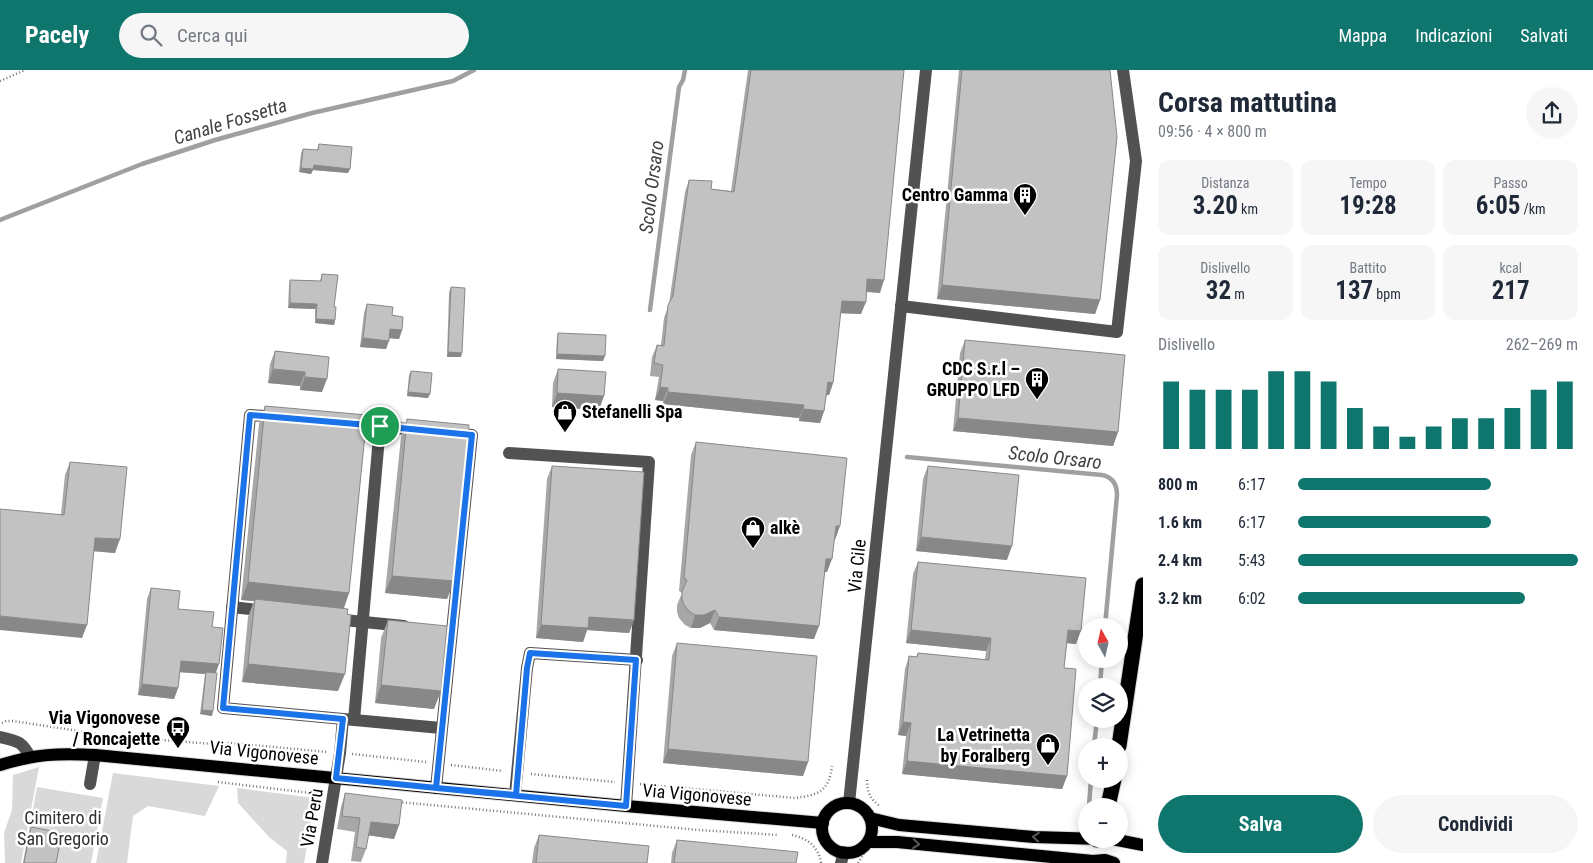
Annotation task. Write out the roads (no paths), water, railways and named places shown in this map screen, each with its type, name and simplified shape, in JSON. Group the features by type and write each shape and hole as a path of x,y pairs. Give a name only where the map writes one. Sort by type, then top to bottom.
{"highway":[{"path":"1120,738 1143,585"}],"main road":[{"name":"Via Vigonovese","path":"0,765 30,757 60,753 94,755 823,823"},
{"path":"849,803 862,808 870,818 872,832 868,842 842,858 825,840 822,833 824,817 834,806 849,803"},
{"path":"870,818 899,825 1034,837 1078,838"},
{"path":"868,842 896,842 1110,862"},
{"path":"1128,843 1143,845"},
{"path":"1100,848 1099,853 1110,862"}],"street":[{"name":"Via Cile","path":"849,803 926,70"},
{"path":"901,306 1117,332 1136,161 1123,70"},
{"path":"287,418 250,415 223,708 442,728"},
{"path":"334,422 472,435 446,630 442,728 436,788"},
{"name":"Via Perù","path":"322,863 348,720 362,622 380,426"},
{"path":"510,453 649,462 626,806"},
{"path":"232,607 279,612"},
{"path":"325,618 421,627"},
{"path":"516,795 527,668 530,653 636,660"},
{"path":"0,737 17,741 25,746 30,757"},
{"path":"90,784 94,755"}],"waterway":[{"name":"Canale Fossetta","path":"0,220 142,164 215,140 312,113 453,81 474,70"},
{"name":"Scolo Orsaro","path":"650,310 679,87 685,70"},
{"name":"Scolo Orsaro","path":"907,457 1102,475 1111,479 1115,484 1117,495 1106,618"},
{"name":"Scolo Orsaro","path":"1101,668 1101,678"},
{"name":"Scolo Orsaro","path":"1095,738 1096,728"},
{"name":"Scolo Orsaro","path":"1090,788 1090,798"}],"place":[{"name":"Centro Gamma","path":"1025,216"},
{"name":"CDC S.r.l – GRUPPO LFD","path":"1037,400"},
{"name":"Stefanelli Spa","path":"565,433"},
{"name":"alkè","path":"753,549"},
{"name":"Via Vigonovese / Roncajette","path":"178,749"},
{"name":"La Vetrinetta by Foralberg","path":"1048,766"}],"park label":[{"name":"Cimitero di San Gregorio","path":"63,828"}]}
